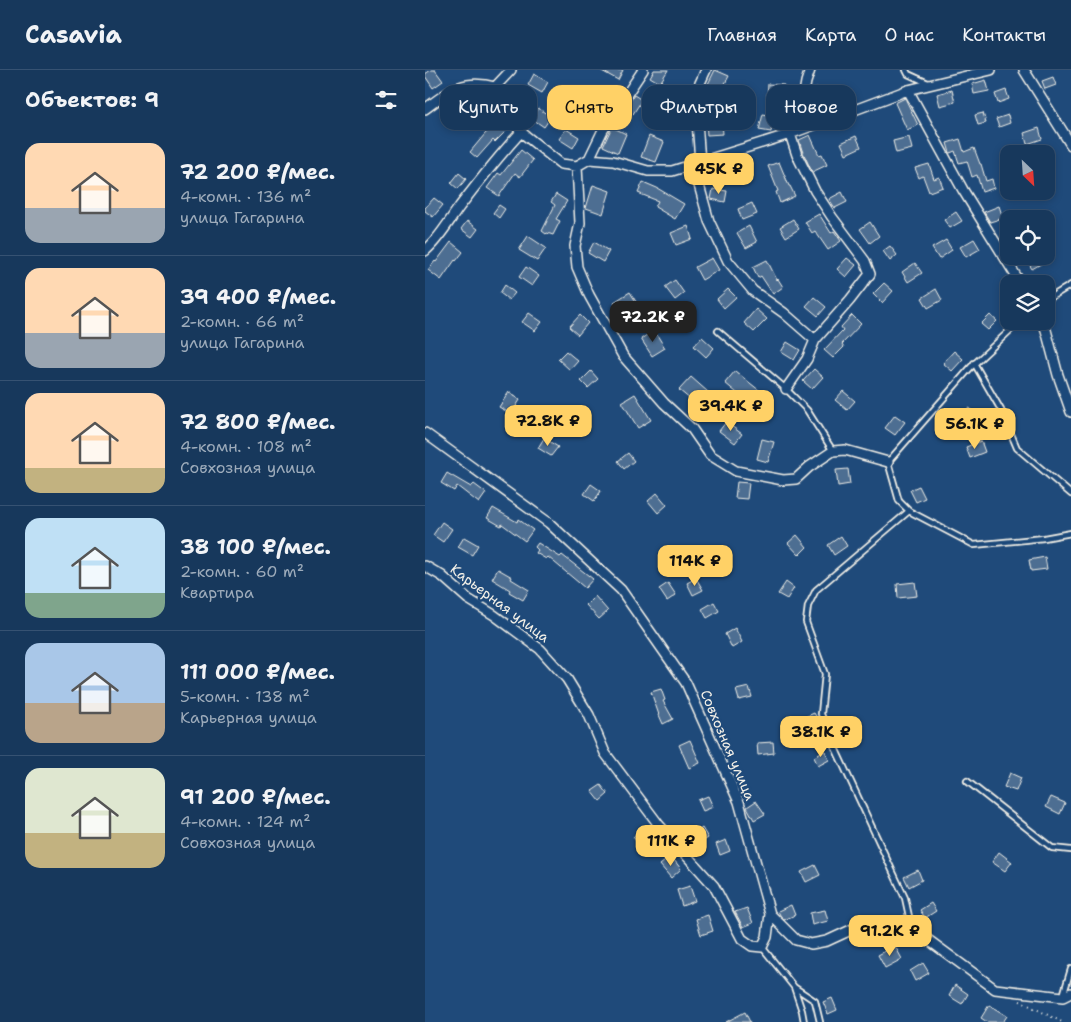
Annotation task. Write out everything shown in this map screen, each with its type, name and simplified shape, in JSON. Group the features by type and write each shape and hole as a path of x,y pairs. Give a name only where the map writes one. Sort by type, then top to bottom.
{"street":[{"path":"497,85 511,70"},
{"path":"425,251 432,245 502,153 521,132 561,164 577,166 589,159 603,130 643,70"},
{"path":"706,70 695,94 700,162 697,178 709,221 729,261 753,291 815,340"},
{"path":"786,389 807,359 815,340 870,274 865,261 815,191 797,155 790,134 801,109 810,70"},
{"path":"589,159 613,161 648,172 672,170 790,134 908,90 991,70"},
{"path":"1024,70 1071,145"},
{"path":"466,85 481,83 488,85"},
{"path":"908,90 963,190 1015,275"},
{"path":"425,109 440,98"},
{"path":"577,166 580,223 575,246 577,267 589,295 623,356 664,403 692,429 710,454 736,471 783,480 796,479 809,467 833,451 845,450 888,462"},
{"path":"1046,330 1058,375 1071,412"},
{"name":"Совхозная улица","path":"425,433 549,523 621,590 686,683 739,802 770,914 796,940 811,944 827,941 853,929 875,924 910,921"},
{"name":"Карьерная улица","path":"427,570 442,576 469,599 540,648 567,678 589,715 605,753 659,825 714,886 742,939 752,946 762,947"},
{"path":"762,947 767,937 770,914"},
{"path":"910,921 923,936 995,989 1067,995"}],"lane":[{"path":"906,70 908,74 931,85"},
{"path":"1055,295 1071,286"},
{"path":"1010,330 974,363 888,462 899,501 909,512 974,545 1044,538 1071,533"},
{"path":"718,331 786,389 807,410 833,451"},
{"path":"974,363 1001,410 1017,448 1071,494"},
{"path":"909,512 816,590 808,606 805,622 825,674 821,714 905,898 910,921"},
{"path":"967,781 1052,848 1071,850"},
{"path":"762,947 794,987 815,1001 820,1022"},
{"path":"1067,995 1071,969"},
{"path":"794,987 804,1022"}],"path":[{"path":"1021,1002 1062,1022"}],"building":[{"path":"431,70 435,70 443,81 433,88 425,76"},
{"path":"600,70 623,70 618,80"},
{"path":"654,70 668,70 660,83 650,77"},
{"path":"715,70 729,76 724,85 708,85"},
{"path":"534,74 548,82 542,93 537,90 537,85 528,85"},
{"path":"1053,77 1056,85 1045,89 1042,81"},
{"path":"986,80 989,91 974,94 972,84"},
{"path":"952,90 955,102 940,106 937,94"},
{"path":"1006,90 1009,99 998,103 995,94"},
{"path":"634,95 642,100 633,114 632,113 632,98"},
{"path":"905,98 918,125 907,130 895,103"},
{"path":"538,108 547,114 547,123 544,127 537,122"},
{"path":"983,113 986,123 978,125 975,115"},
{"path":"763,114 766,115 766,130 771,130 771,132 759,130"},
{"path":"1008,115 1010,123 999,127 996,119"},
{"path":"1039,128 1042,139 1027,144 1024,133"},
{"path":"489,130 506,131 495,142 493,140 477,158 470,152"},
{"path":"565,130 579,137 573,148 559,139"},
{"path":"611,130 618,130 626,134 618,153 603,146"},
{"path":"707,130 723,130 723,134 707,135"},
{"path":"810,135 819,155 822,154 827,165 812,172 799,140"},
{"path":"649,136 664,142 656,162 641,157"},
{"path":"856,136 861,147 846,154 841,143"},
{"path":"909,137 912,149 896,153 893,141"},
{"path":"960,139 964,152 974,148 986,181 992,179 994,188 982,192 977,175 972,177 967,161 959,163 955,151 950,153 947,143"},
{"path":"521,150 533,160 520,177 515,173 499,196 487,188 498,173 501,175"},
{"path":"779,162 795,196 780,203 776,192 778,191 768,166"},
{"path":"929,164 934,179 939,177 943,187 929,192 923,176 919,178 915,168"},
{"path":"459,173 466,179 458,189 451,183"},
{"path":"643,182 684,204 675,219 655,207 658,201 638,193"},
{"path":"593,185 610,191 603,214 586,208"},
{"path":"713,189 727,191 725,202 711,199"},
{"path":"842,192 847,202 835,208 829,199"},
{"path":"556,194 567,201 556,219 560,221 553,235 546,234 542,231 555,205 551,202"},
{"path":"434,198 443,205 433,217 425,211 425,208"},
{"path":"752,203 757,214 742,220 738,209"},
{"path":"499,205 505,209 499,218 493,213"},
{"path":"999,206 1000,219 990,222 984,212"},
{"path":"956,212 962,221 950,228 944,220"},
{"path":"819,214 831,233 834,231 841,241 828,250 815,231 812,233 805,222"},
{"path":"793,219 799,229 786,237 780,227"},
{"path":"467,221 478,229 472,237 461,229"},
{"path":"870,222 879,236 870,243 860,229"},
{"path":"688,226 692,239 676,245 671,233"},
{"path":"749,226 757,242 746,248 737,233"},
{"path":"528,236 546,248 537,261 519,250"},
{"path":"974,239 980,249 966,257 960,247"},
{"path":"946,240 952,250 939,259 932,248"},
{"path":"451,242 463,252 441,280 428,270"},
{"path":"594,242 609,251 603,262 588,253"},
{"path":"890,246 897,255 890,261 883,251"},
{"path":"712,258 719,270 702,280 695,267"},
{"path":"847,258 856,265 846,277 837,269"},
{"path":"767,260 777,280 783,287 773,294 761,276 758,278 753,267"},
{"path":"915,263 922,273 908,282 902,272"},
{"path":"1030,265 1039,265 1032,269"},
{"path":"526,267 539,276 532,286 519,277"},
{"path":"675,280 684,293 675,300 665,287"},
{"path":"884,283 893,291 882,303 873,294"},
{"path":"505,285 515,293 509,300 500,293"},
{"path":"728,289 736,297 724,308 717,299"},
{"path":"936,289 942,300 928,308 922,298"},
{"path":"630,292 643,313 627,322 614,302"},
{"path":"814,297 826,307 818,316 806,306"},
{"path":"756,309 767,319 754,332 744,323"},
{"path":"529,313 542,322 535,331 522,322"},
{"path":"580,315 588,323 578,335 569,327"},
{"path":"852,315 861,324 842,344 844,347 833,358 824,350 843,330 841,327"},
{"path":"990,315 997,321 988,330 981,324"},
{"path":"654,330 665,348 652,356 641,339"},
{"path":"702,337 714,348 706,357 694,346"},
{"path":"787,342 800,350 794,360 781,352"},
{"path":"566,351 578,361 570,370 558,359"},
{"path":"954,351 963,359 952,371 943,363"},
{"path":"814,369 823,377 812,389 803,381"},
{"path":"591,371 598,379 588,388 581,381"},
{"path":"735,371 765,395 752,410 741,401 743,398 725,383"},
{"path":"691,377 708,392 697,405 679,390"},
{"path":"843,391 855,401 847,410 835,400"},
{"path":"509,392 520,400 511,414 499,407"},
{"path":"635,394 651,420 638,428 622,402"},
{"path":"970,408 977,422 963,429 956,415"},
{"path":"895,415 905,422 895,435 885,428"},
{"path":"726,422 742,434 735,443 719,431"},
{"path":"544,438 558,447 551,456 538,448"},
{"path":"762,439 774,442 768,462 757,459"},
{"path":"981,441 985,452 970,458 966,447"},
{"path":"628,453 634,461 624,469 618,461"},
{"path":"848,469 850,484 838,486 836,470"},
{"path":"447,473 471,487 474,484 486,493 479,503 457,486 454,491 441,483"},
{"path":"737,482 749,483 747,499 735,498"},
{"path":"591,484 601,491 594,501 584,494"},
{"path":"919,486 925,498 916,502 910,490"},
{"path":"657,493 667,505 658,513 648,501"},
{"path":"493,508 517,522 518,519 533,530 525,541 502,524 501,526 487,518"},
{"path":"442,522 452,529 443,542 433,535"},
{"path":"797,535 807,547 799,555 788,543"},
{"path":"841,536 847,546 834,555 828,545"},
{"path":"464,537 478,545 472,555 458,547"},
{"path":"538,543 560,557 562,555 593,579 585,588 548,557 546,559 536,553 538,550 535,547"},
{"path":"1045,557 1047,569 1031,571 1029,560"},
{"path":"498,569 529,590 523,600 492,579"},
{"path":"696,578 703,590 693,595 687,583"},
{"path":"786,582 794,588 787,599 778,594"},
{"path":"915,582 917,596 898,598 897,584"},
{"path":"668,583 676,595 667,601 659,589"},
{"path":"595,596 608,611 599,619 586,605"},
{"path":"714,602 719,611 707,618 702,609"},
{"path":"735,628 742,642 732,648 725,634"},
{"path":"749,687 752,697 739,700 736,690"},
{"path":"661,689 665,700 663,701 673,719 663,724 651,692"},
{"path":"814,713 819,721 807,727 803,718"},
{"path":"690,740 700,763 689,768 679,745"},
{"path":"773,742 774,753 758,755 757,743"},
{"path":"825,751 829,760 818,766 814,757"},
{"path":"1010,773 1021,778 1016,791 1004,787"},
{"path":"601,785 608,794 600,801 592,791"},
{"path":"708,796 713,807 703,811 698,800"},
{"path":"1051,797 1065,803 1060,814 1046,807"},
{"path":"756,801 765,814 754,820 747,807"},
{"path":"644,828 654,841 644,850 633,837"},
{"path":"702,828 708,838 699,844 692,835"},
{"path":"726,840 730,851 720,855 716,844"},
{"path":"999,852 1012,862 1005,871 992,862"},
{"path":"671,856 681,869 671,878 660,865"},
{"path":"815,865 820,875 806,882 801,872"},
{"path":"918,870 922,880 909,887 904,877"},
{"path":"690,886 695,901 682,906 677,890"},
{"path":"931,903 936,911 925,918 920,910"},
{"path":"791,905 795,915 784,920 778,911"},
{"path":"747,908 753,923 743,927 735,912"},
{"path":"825,910 828,921 812,925 810,913"},
{"path":"708,915 713,931 701,935 696,919"},
{"path":"895,946 902,959 885,968 878,955"},
{"path":"923,963 929,973 915,981 910,971"},
{"path":"955,985 968,994 962,1004 949,996"},
{"path":"832,998 837,1010 828,1014 823,1002"},
{"path":"989,1005 1007,1016 1003,1022 987,1022 981,1018"},
{"path":"745,1012 750,1022 726,1022"}]}
